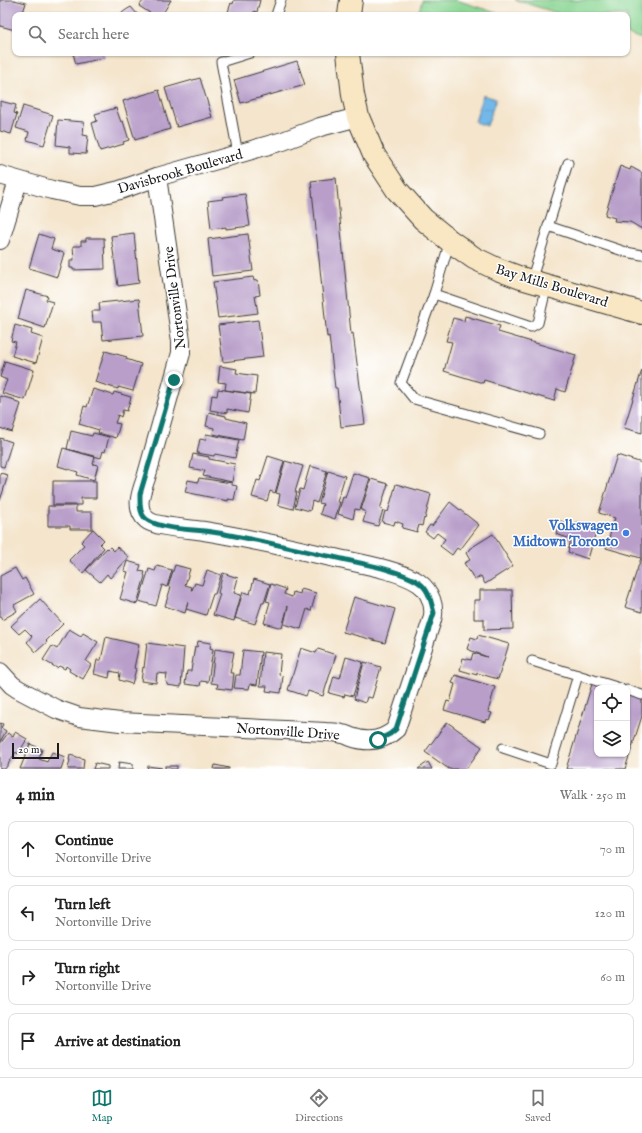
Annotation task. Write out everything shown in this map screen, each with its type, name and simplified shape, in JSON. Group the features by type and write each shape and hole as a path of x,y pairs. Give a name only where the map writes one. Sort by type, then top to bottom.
{"street":[{"path":"350,12 352,0"},
{"name":"Bay Mills Boulevard","path":"348,56 353,94 358,117 374,155 397,190 423,219 450,242 474,258 497,270 642,313"},
{"name":"Davisbrook Boulevard","path":"0,175 52,190 80,196 95,196 120,190 157,177 283,141 338,121 358,117"},
{"name":"Nortonville Drive","path":"0,672 18,689 56,709 79,717 120,722 326,732 343,734 368,742 378,740 396,729 431,624 434,613 432,600 418,582 405,576 351,561 220,533 167,527 148,521 139,508 140,494 148,471 181,353 180,334 157,177"},
{"path":"0,240 18,181"}],"lane":[{"path":"277,12 281,0"},
{"path":"238,154 221,62 240,56"},
{"path":"434,294 530,327 538,322 539,283 548,226 568,163"},
{"path":"548,226 626,252 642,255"},
{"path":"450,242 434,294 401,383 414,399 539,434"},
{"path":"532,660 610,685"},
{"path":"503,748 551,764 578,675"},
{"path":"630,691 642,695"}],"green space":[{"path":"422,0 456,0 494,12 419,12"},
{"path":"515,0 642,0 642,39 630,35 630,12 554,12"}],"water":[{"path":"483,95 496,99 487,126 475,122"}],"building":[{"path":"0,0 14,0 26,3 23,12 12,12 12,29 0,26"},
{"path":"144,0 171,0 164,12 148,12 139,6"},
{"path":"234,0 260,0 257,12 228,12 231,3 233,4"},
{"path":"131,7 135,12 123,12"},
{"path":"74,56 104,56 104,58 76,64"},
{"path":"297,61 305,85 241,103 234,80"},
{"path":"200,78 212,117 177,127 165,88"},
{"path":"159,90 170,129 135,140 123,101"},
{"path":"0,101 16,105 14,113 17,114 11,134 0,131"},
{"path":"23,106 53,115 44,145 27,140 29,132 16,128"},
{"path":"116,108 121,122 123,121 129,140 123,142 124,144 100,151 92,123 97,121 95,114"},
{"path":"58,120 84,122 83,135 88,136 86,154 70,153 70,147 56,145"},
{"path":"620,166 630,170 631,167 642,173 642,229 630,222 614,221 615,218 605,215"},
{"path":"336,178 351,334 353,333 365,424 341,427 329,336 327,337 311,181"},
{"path":"245,194 250,226 211,229 208,201 223,199 222,197"},
{"path":"134,233 139,283 118,286 111,236"},
{"path":"39,234 54,239 51,249 64,253 57,277 29,268"},
{"path":"248,234 253,271 212,276 208,239"},
{"path":"86,238 104,238 105,269 73,270 73,268 70,268 70,260 74,260 73,246 81,246 81,241 86,241"},
{"path":"253,277 254,281 258,280 260,295 255,296 258,313 218,318 213,282"},
{"path":"26,290 48,296 46,300 53,302 45,328 18,319"},
{"path":"139,299 143,336 103,340 101,322 93,322 92,311 100,311 99,303"},
{"path":"465,316 500,326 498,332 576,355 565,392 557,389 554,401 484,380 483,383 444,371 452,342 446,341 453,318 464,321"},
{"path":"258,320 263,357 223,362 218,325"},
{"path":"15,325 32,330 31,334 43,338 36,363 12,356 16,342 11,341"},
{"path":"105,351 127,357 126,359 141,364 133,391 118,387 118,389 95,382"},
{"path":"5,361 34,370 25,400 2,393 7,380 0,377"},
{"path":"220,366 237,369 236,373 257,376 255,394 225,390 226,383 218,382"},
{"path":"642,370 642,433 624,428"},
{"path":"93,389 113,395 114,392 131,397 127,411 123,410 121,417 118,415 115,423 120,424 116,438 98,433 99,430 79,424 84,406 87,407"},
{"path":"218,389 251,394 248,413 227,409 227,413 210,410 212,395 217,396"},
{"path":"0,396 15,400 15,402 21,404 12,432 0,428"},
{"path":"209,412 246,423 243,440 213,434 214,428 206,426"},
{"path":"71,431 92,436 93,433 109,437 105,452 103,451 101,458 67,449"},
{"path":"206,434 239,440 235,458 215,454 214,456 197,453 200,439 205,440"},
{"path":"0,438 12,442 4,467 0,466"},
{"path":"63,448 95,457 93,464 98,465 94,480 77,475 78,472 58,466"},
{"path":"193,454 235,464 232,482 203,476 205,471 190,468"},
{"name":"Volkswagen Midtown Toronto","path":"617,455 642,463 642,612 625,607 641,558 606,548 615,518 599,513"},
{"path":"268,456 284,461 275,493 270,491 267,501 252,497 257,480 260,481"},
{"path":"285,461 303,466 295,492 297,492 293,509 278,505 280,494 276,493"},
{"path":"310,466 327,471 317,503 312,501 310,511 295,507 300,489 303,490"},
{"path":"328,471 345,476 337,502 340,502 335,519 320,514 323,504 319,503"},
{"path":"0,473 8,475 0,501"},
{"path":"353,473 370,478 360,510 355,509 353,519 338,514"},
{"path":"199,478 232,483 232,485 237,486 234,500 228,499 228,501 185,492 188,480 198,482"},
{"path":"371,479 388,484 380,509 383,510 378,526 363,522 366,512 361,510"},
{"path":"53,481 96,481 96,498 81,498 81,505 53,505"},
{"path":"396,484 431,494 425,519 424,518 422,526 419,525 417,532 402,528 403,524 395,521 394,525 382,522 385,511 388,512"},
{"path":"450,502 479,525 460,550 457,548 452,555 440,546 445,539 437,533 433,538 425,532 430,525 432,526"},
{"path":"48,506 76,506 76,512 92,512 92,529 70,529 70,526 48,526"},
{"path":"560,521 576,526 577,522 597,528 588,559 568,552 571,539 556,534"},
{"path":"93,529 104,540 100,544 104,548 83,573 69,560 84,545 81,542"},
{"path":"493,534 513,566 485,584 481,576 475,580 464,563 470,560 466,553 469,549"},
{"path":"110,547 114,551 117,547 129,557 110,578 107,574 100,582 86,570 107,548 108,549"},
{"path":"127,561 141,565 139,571 145,572 137,604 120,599 128,572 124,571"},
{"path":"175,565 190,569 185,585 192,587 191,590 195,583 202,585 207,570 221,575 206,615 186,609 185,613 165,606 171,587 168,586"},
{"path":"157,566 172,570 167,587 162,585 156,606 139,601 149,569 155,571"},
{"path":"15,568 22,580 25,578 34,594 14,605 17,611 2,620 0,616 0,576"},
{"path":"223,573 238,578 234,593 241,595 234,621 213,615 220,594 218,593"},
{"path":"254,579 270,584 255,624 235,618 243,592 250,594"},
{"path":"271,584 286,589 284,594 292,597 293,592 300,594 301,589 316,593 311,611 307,609 301,629 284,624 288,606 282,628 264,623 270,602 266,601"},
{"path":"480,590 512,590 513,629 484,630 484,619 474,619 474,600 480,600"},
{"path":"354,597 395,609 385,643 343,632"},
{"path":"40,599 63,624 36,652 27,642 32,636 25,629 19,634 11,626"},
{"path":"69,629 81,636 83,633 98,642 86,661 91,665 83,679 69,671 70,669 66,666 65,669 59,666 57,668 43,660 52,646 57,649"},
{"path":"478,635 509,644 498,679 460,670 463,658 471,660 473,653 487,657 467,649 471,637 477,639"},
{"path":"106,637 139,645 134,668 136,669 132,684 119,680 120,673 110,671 109,678 94,674 97,660 101,660"},
{"path":"198,641 211,643 210,648 213,649 208,682 201,681 200,686 185,684 187,671 191,671 195,646 197,647"},
{"path":"147,643 184,648 181,687 167,685 167,674 157,673 156,683 141,681"},
{"path":"301,648 316,653 318,649 336,655 323,696 308,691 306,696 288,690"},
{"path":"215,649 234,652 230,673 234,673 232,690 217,688 218,684 211,683"},
{"path":"243,650 261,652 257,685 250,684 249,689 234,688 236,675 240,675"},
{"path":"263,652 281,654 279,675 283,676 281,693 266,691 267,686 260,686"},
{"path":"346,657 363,662 353,696 345,694 344,697 329,693 334,676 340,678"},
{"path":"364,662 381,667 372,698 367,697 365,703 354,699"},
{"path":"455,675 495,687 488,712 492,713 489,720 486,719 485,722 444,710 447,701 450,702 455,684 452,683"},
{"path":"592,684 595,685 594,685 594,757 629,757 625,769 566,769"},
{"path":"630,695 642,699 642,716 630,753"},
{"path":"447,722 482,747 466,769 449,769 425,752"},
{"path":"0,723 3,724 1,728 6,731 0,742"},
{"path":"15,732 27,739 18,754 16,752 5,769 0,769 0,744 8,733 13,736"},
{"path":"30,744 42,749 39,759 47,762 52,752 65,757 61,769 20,769"},
{"path":"70,755 84,759 83,769 68,769"},
{"path":"119,762 133,764 133,769 118,769"},
{"path":"428,762 432,769 418,769"},
{"path":"95,763 108,766 108,769 93,769"},
{"path":"215,765 229,768 229,769 214,769"},
{"path":"148,766 162,768 147,769"},
{"path":"165,766 177,766 177,769 165,769"}],"place":[{"name":"Volkswagen Midtown Toronto","path":"626,533"}],"route":[{"path":"174,380 140,494 139,508 148,521 167,527 220,533 379,568 405,576 418,582 432,600 434,613 396,729 378,740"}]}
